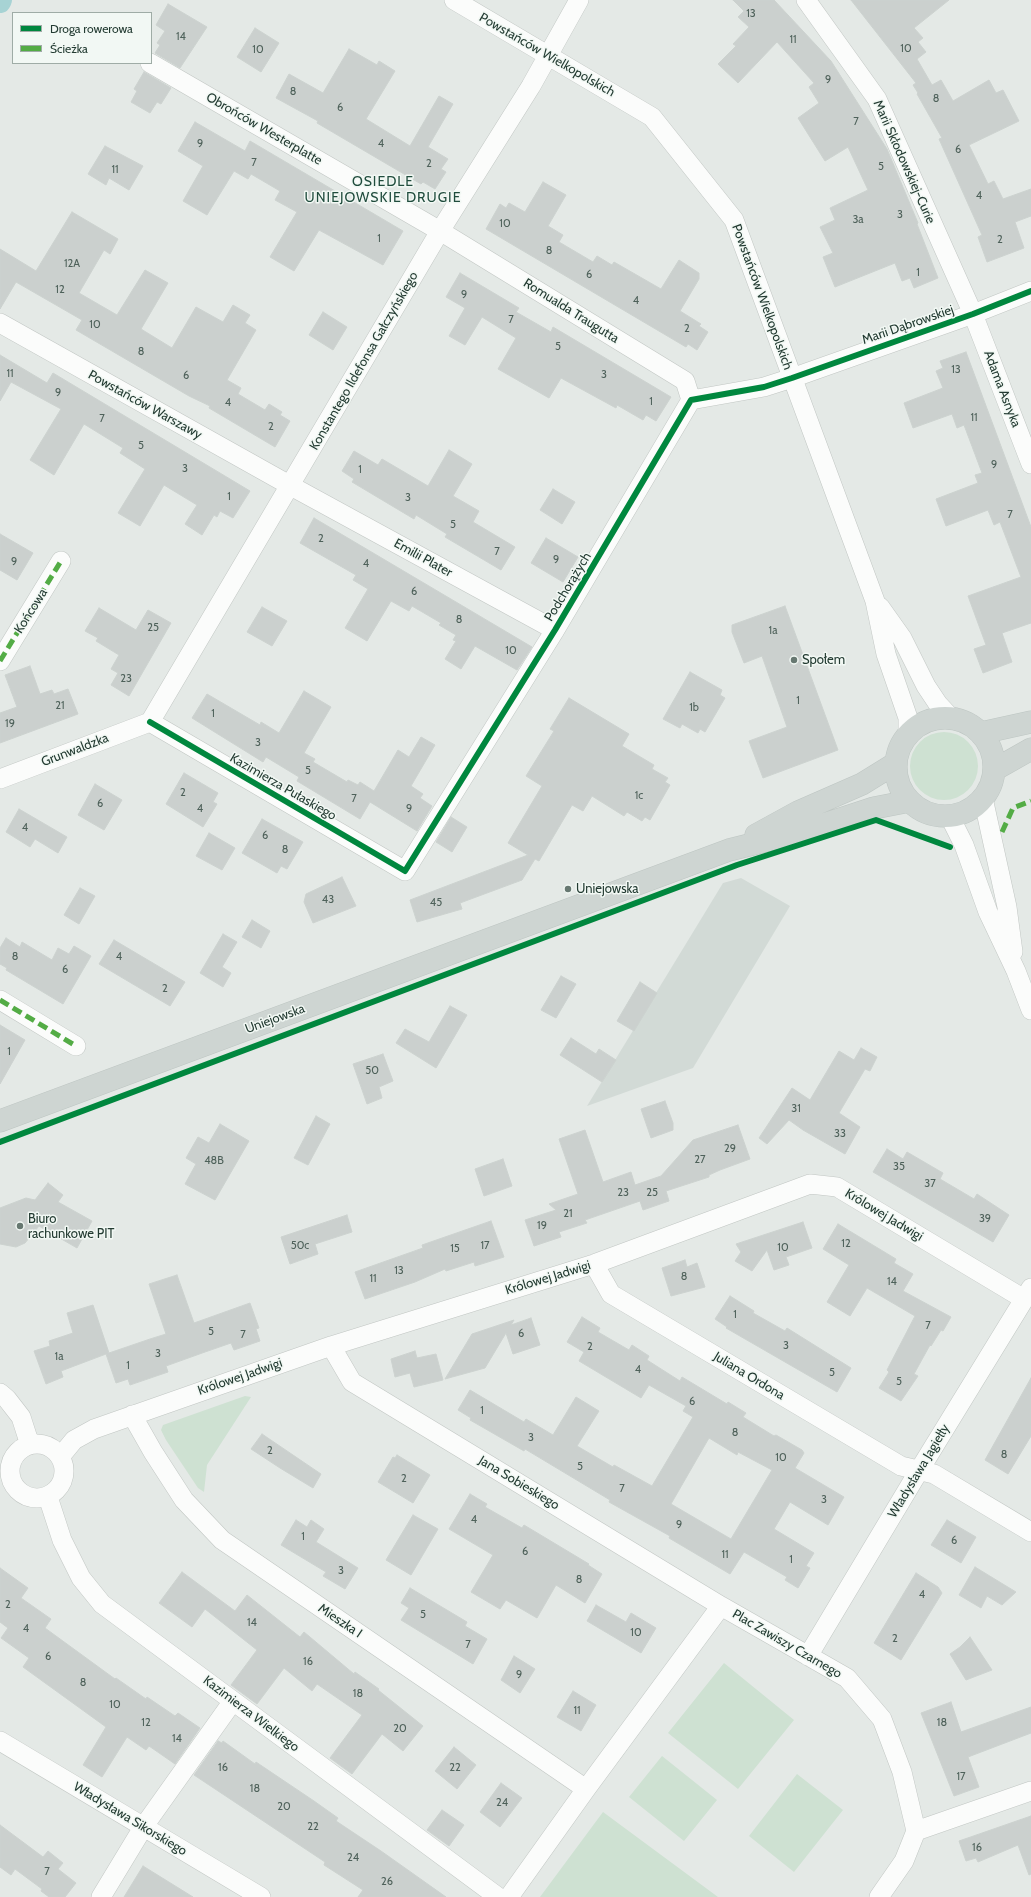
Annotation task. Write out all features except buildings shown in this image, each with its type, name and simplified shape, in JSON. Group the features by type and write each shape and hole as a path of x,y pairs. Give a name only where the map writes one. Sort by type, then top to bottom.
{"main road":[{"path":"939,718 962,720 980,733 991,750 994,770 993,780 983,798 962,813 949,815 928,812 910,800 899,783 896,763 900,748 908,734 917,726 939,718"},
{"path":"980,733 1031,722"},
{"path":"994,770 1031,749"},
{"name":"Uniejowska","path":"729,850 798,812 862,784 896,763"},
{"name":"Uniejowska","path":"0,1121 729,850 801,832 874,808 910,800"}],"street":[{"name":"Powstańców Wielkopolskich","path":"454,0 549,54 652,116 734,220 875,601 886,654 908,718 908,734"},
{"name":"Konstantego Ildefonsa Gałczyńskiego","path":"150,722 291,486 440,231 531,86 579,0"},
{"name":"Marii Skłodowskiej-Curie","path":"806,0 877,99 973,314"},
{"name":"Obrońców Westerplatte","path":"152,64 440,231"},
{"name":"Romualda Traugutta","path":"440,231 685,381 691,400"},
{"name":"Marii Dąbrowskiej","path":"792,378 973,314 1031,291"},
{"name":"Adama Asnyka","path":"973,314 1031,464"},
{"name":"Powstańców Warszawy","path":"0,323 291,486"},
{"path":"691,400 764,387 792,378"},
{"name":"Podchorążych","path":"405,871 555,630 691,400"},
{"name":"Emilii Plater","path":"291,486 555,630"},
{"name":"Końcowa","path":"0,661 61,561"},
{"name":"Powstańców Wielkopolskich","path":"875,601 902,638 926,686 938,704 951,718"},
{"name":"Grunwaldzka","path":"0,779 150,722"},
{"name":"Kazimierza Pułaskiego","path":"150,722 405,871"},
{"path":"983,798 1007,907 1016,971"},
{"path":"949,815 964,845 988,912 1016,971 1031,1010"},
{"path":"0,1000 76,1046"},
{"name":"Królowej Jadwigi","path":"60,1457 66,1448 82,1435 132,1415 331,1346 594,1264 810,1184 837,1187 1028,1293"},
{"name":"Juliana Ordona","path":"594,1264 611,1294 901,1466 920,1469 934,1474 1031,1532"},
{"name":"Władysława Jagiełły","path":"808,1656 1028,1293"},
{"name":"Jana Sobieskiego","path":"331,1346 352,1382 721,1606"},
{"path":"0,1393 18,1412 27,1432 30,1444"},
{"name":"Mieszka I","path":"132,1415 153,1452 184,1500 222,1540 586,1789"},
{"path":"30,1444 47,1446 54,1450 60,1457 64,1465 64,1474 61,1484 56,1491 48,1497 39,1499 29,1498 6,1487 11,1461 15,1454 30,1444"},
{"name":"Kazimierza Wielkiego","path":"48,1497 62,1540 81,1578 102,1604 498,1897"},
{"name":"Plac Zawiszy Czarnego","path":"509,1897 586,1789 721,1606 847,1678 882,1719 902,1772 916,1831"},
{"path":"101,1897 144,1826 233,1701"},
{"name":"Władysława Sikorskiego","path":"0,1741 261,1897"},
{"path":"879,1897 904,1861 916,1831 1031,1791"}],"shaded area":[{"path":"741,878 790,906 693,1068 587,1106 723,883"}],"green space":[{"path":"944,732 957,735 968,742 975,753 978,766 975,779 968,790 957,797 944,800 931,797 920,790 913,779 910,766 913,753 920,742 931,735"},
{"path":"245,1396 251,1397 207,1465 204,1492 198,1488 166,1440 161,1430 163,1425"},
{"path":"724,1663 794,1720 738,1789 668,1733"},
{"path":"662,1756 717,1800 684,1841 629,1797"},
{"path":"797,1774 843,1810 794,1872 749,1836"},
{"path":"603,1812 718,1897 540,1897"}],"marked path":[{"path":"0,661 61,561"},
{"path":"1002,832 1013,808 1031,801"},
{"path":"0,1000 76,1046"}],"cycle path":[{"path":"150,722 405,871 555,630 691,400 764,387 973,314 1031,291"},
{"path":"0,1142 737,865 876,820 950,847"}],"place":[{"name":"Społem","path":"794,660"},
{"name":"Uniejowska","path":"568,889"},
{"name":"Biuro rachunkowe PIT","path":"20,1226"}],"district":[{"name":"OSIEDLE UNIEJOWSKIE DRUGIE","path":"383,190"}]}
